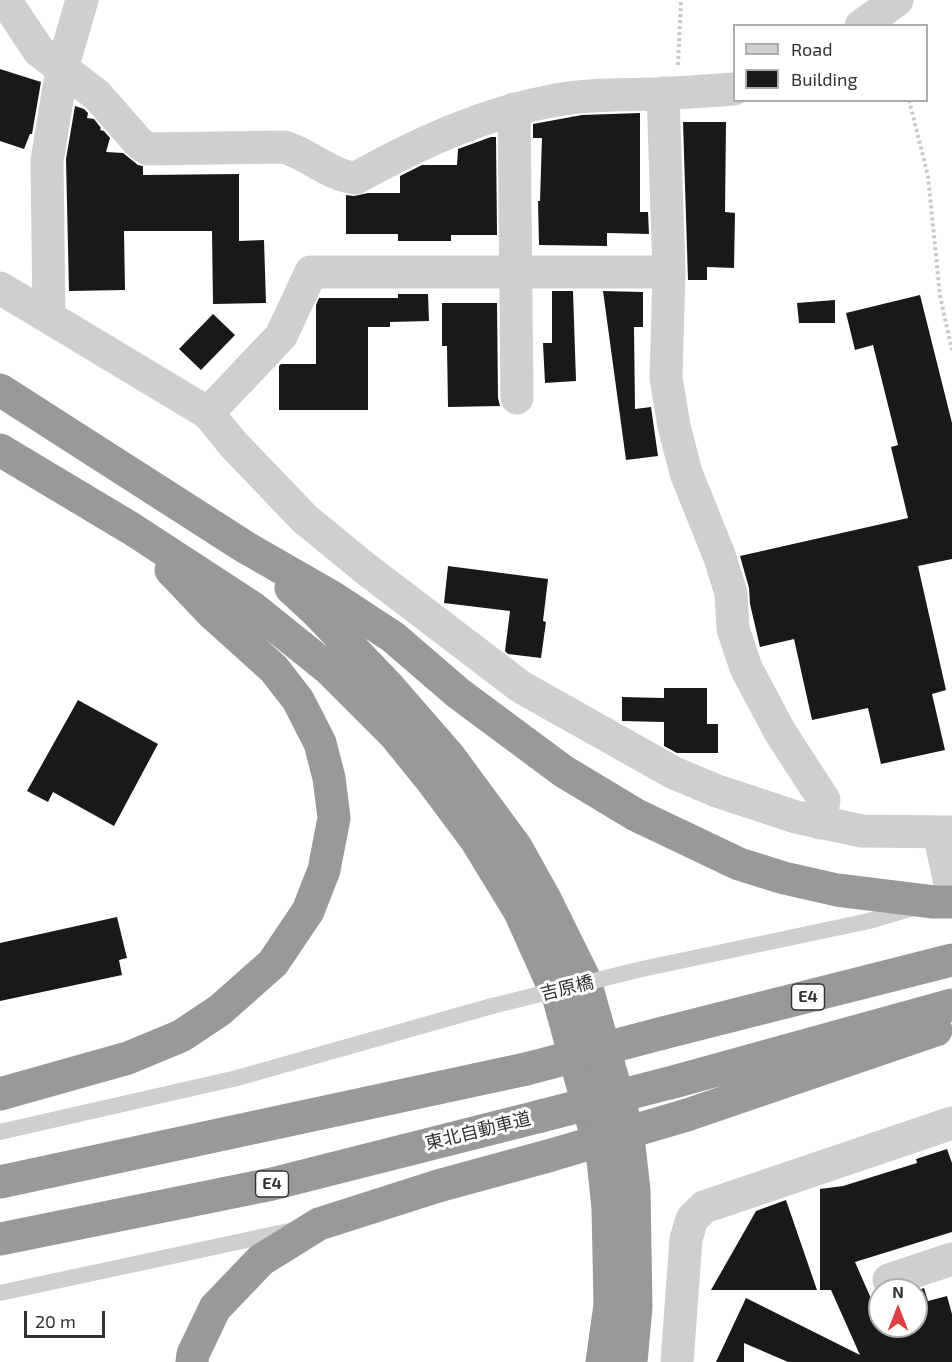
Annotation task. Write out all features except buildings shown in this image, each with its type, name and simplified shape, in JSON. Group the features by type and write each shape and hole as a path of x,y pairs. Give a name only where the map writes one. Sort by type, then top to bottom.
{"highway":[{"path":"0,390 245,547 332,597 393,637 458,693 563,771 636,815 739,864 784,878 837,890 945,894"},
{"path":"0,450 132,529 253,608 330,670 394,734 476,840 520,912 559,999 603,1160 608,1208 610,1305 602,1362"},
{"path":"0,1094 128,1059 181,1036 220,1010 273,963 308,911 324,870 334,818 329,778 320,743 298,700 274,669 213,614 132,529"},
{"path":"245,547 315,610 389,687 449,756 516,847 545,898 584,978 627,1129 634,1190 636,1307 631,1362"},
{"name":"E4","path":"0,1182 526,1069 952,960"},
{"name":"東北自動車道","path":"0,1239 272,1184 677,1081 952,1005"},
{"path":"192,1362 193,1354 215,1308 261,1260 319,1224 438,1186 687,1115 952,1025"}],"street":[{"path":"5,0 39,51 97,95 139,143 148,149 284,147 296,150 344,177 356,178 462,125 514,109 579,97 733,89"},
{"path":"49,316 47,161 62,69 82,0"},
{"path":"865,15 897,0"},
{"path":"670,93 666,378 674,426 686,472 731,593 733,629 746,668 780,732 824,800 820,823"},
{"path":"514,109 517,398"},
{"path":"208,413 281,336 311,272 669,272"},
{"path":"0,288 208,413 233,444 305,519 366,570 521,687 675,773 717,791 796,817 862,831 945,832 945,894"},
{"path":"676,1362 686,1239 693,1219 704,1207 952,1123"},
{"path":"895,1278 952,1259"}],"lane":[{"name":"吉原橋","path":"0,1132 237,1078 492,1006 642,969 869,921 945,894"},
{"path":"0,1293 319,1224"}],"path":[{"path":"670,93 681,0"},
{"path":"910,102 928,176 939,296 952,350"}]}
